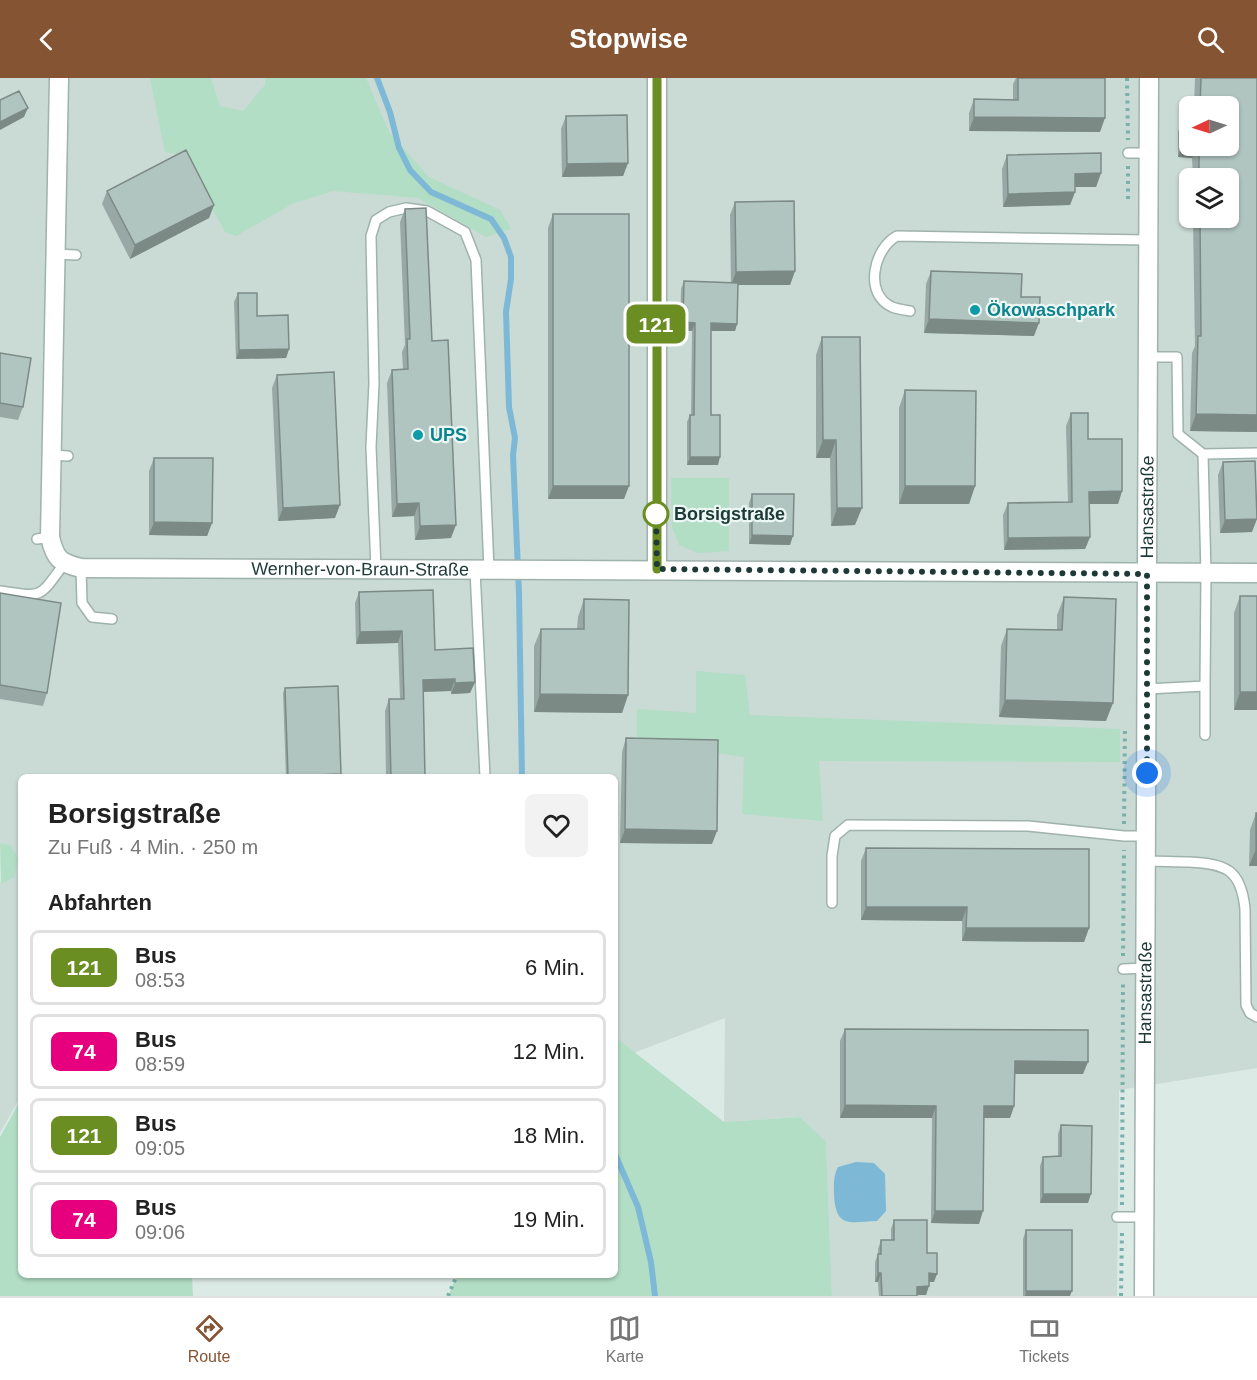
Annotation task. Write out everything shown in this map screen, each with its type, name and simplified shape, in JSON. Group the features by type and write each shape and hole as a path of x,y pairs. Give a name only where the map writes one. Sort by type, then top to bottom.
{"street":[{"path":"59,78 55,255 60,456 43,538 53,552 73,566"},
{"path":"657,78 660,213 657,569"},
{"name":"Hansastraße","path":"1144,1296 1149,78"},
{"name":"Wernher-von-Braun-Straße","path":"73,566 1257,573"}],"lane":[{"path":"1128,153 1149,153"},
{"path":"376,569 371,447 374,383 371,236 376,220 388,212 406,208 427,211 465,232 476,260 489,570 485,774"},
{"path":"910,311 890,306 880,296 873,279 877,259 887,241 897,236 1149,240"},
{"path":"55,255 76,255"},
{"path":"1148,357 1177,357 1178,434 1203,454 1257,453"},
{"path":"1203,454 1206,574 1205,735"},
{"path":"0,591 33,596 42,593 73,566 82,603 92,617 112,619"},
{"path":"1147,689 1205,686"},
{"path":"832,903 832,856 835,836 848,825 1028,826 1124,836 1147,836"},
{"path":"1146,861 1217,864 1230,871 1238,882 1245,909 1246,1005 1250,1013 1257,1017"},
{"path":"1123,969 1146,968"},
{"path":"1120,1217 1145,1217"}],"path":[{"path":"1127,78 1128,208"},
{"path":"1122,1296 1120,1217 1126,716"},
{"path":"448,1296 456,1278"}],"shaded area":[{"path":"0,78 1257,78 1257,1068 1119,1090 1117,1296 832,1296 826,1143 800,1117 724,1122 725,1018 618,1059 618,774 18,774 18,1101 0,1133 0,884 11,845 0,843"}],"green space":[{"path":"150,78 211,78 220,106 243,111 265,85 265,78 366,78 389,132 429,177 500,210 511,229 486,237 418,198 333,191 292,204 236,236 225,232 183,155 165,152"},
{"path":"671,478 729,478 729,551 698,553 679,545 672,527"},
{"path":"696,671 745,675 750,715 1120,729 1120,762 819,761 823,821 742,814 744,757 714,753 637,752 637,709 696,713"},
{"path":"0,843 11,845 18,859 14,877 1,884"},
{"path":"618,1039 724,1122 800,1117 826,1142 832,1296 448,1296 456,1278 618,1278"},
{"path":"18,1104 18,1278 192,1278 193,1296 0,1296 0,1137"}],"water":[{"path":"856,1162 874,1163 885,1174 886,1211 877,1221 846,1221 838,1214 835,1206 836,1171 838,1167"}],"building":[{"path":"1018,78 1105,78 1105,118 974,117 974,99 1018,100"},
{"path":"1201,78 1257,78 1257,415 1196,414 1198,336 1201,336 1200,228 1239,228 1239,168 1199,168 1199,156 1239,156 1239,96 1200,96"},
{"path":"19,91 28,108 0,122 0,100"},
{"path":"627,115 628,163 567,164 566,116"},
{"path":"186,150 214,205 135,245 107,191"},
{"path":"1101,153 1101,173 1075,174 1075,192 1008,194 1007,155"},
{"path":"794,201 795,271 736,272 735,202"},
{"name":"UPS","path":"426,208 432,341 448,340 456,525 420,526 419,503 397,504 392,370 408,369 407,339 410,339 405,209"},
{"path":"553,214 629,214 629,486 553,486"},
{"name":"Ökowaschpark","path":"931,271 1022,274 1021,297 1040,297 1039,323 929,319"},
{"path":"684,281 738,283 737,324 711,323 711,415 720,415 720,457 690,457 690,415 694,415 695,323 683,322"},
{"path":"238,293 257,293 257,316 288,315 289,349 239,350"},
{"path":"822,337 860,337 862,508 837,508 836,440 823,440"},
{"path":"0,353 31,358 23,407 0,403"},
{"path":"334,372 340,505 283,508 277,375"},
{"path":"905,390 976,391 975,486 905,486"},
{"path":"1071,413 1088,413 1088,439 1122,439 1122,491 1089,492 1090,537 1008,538 1008,503 1072,502"},
{"path":"154,458 213,458 212,523 154,522"},
{"path":"1255,461 1257,519 1225,520 1223,462"},
{"path":"752,494 794,494 793,536 752,535"},
{"path":"433,590 435,650 473,648 475,682 455,683 455,679 423,680 425,774 391,774 389,699 404,699 402,631 360,632 359,592"},
{"path":"0,593 61,603 47,693 0,685"},
{"path":"1240,596 1257,596 1257,692 1240,692"},
{"path":"1064,597 1116,599 1113,703 1005,700 1007,629 1062,630"},
{"path":"584,599 629,600 628,695 540,694 541,629 584,629"},
{"path":"338,686 341,774 288,774 285,688"},
{"path":"626,738 718,740 717,831 625,829"},
{"path":"1257,813 1257,849 1256,849"},
{"path":"866,848 1089,849 1089,928 966,928 967,907 866,907"},
{"path":"845,1029 1088,1030 1088,1062 1015,1061 1014,1106 984,1106 983,1211 935,1211 936,1106 845,1105"},
{"path":"1061,1125 1092,1126 1091,1194 1043,1194 1043,1157 1061,1156"},
{"path":"894,1220 927,1220 927,1253 937,1253 937,1274 929,1273 929,1286 917,1287 917,1296 882,1296 881,1273 878,1273 878,1254 881,1254 881,1240 894,1240"},
{"path":"1026,1230 1072,1230 1072,1291 1026,1291"}],"waterway":[{"path":"377,78 390,112 399,148 410,170 431,192 491,219 504,238 511,257 511,279 506,312 509,407 515,438 513,455 519,593 522,774"},
{"path":"618,1161 638,1207 651,1262 655,1296"}],"bus line":[{"name":"121","path":"657,78 657,569"}],"place":[{"name":"Ökowaschpark","path":"975,310"},
{"name":"UPS","path":"418,435"},
{"name":"Borsigstraße","path":"656,514"}],"route":[{"path":"656,514 656,512 657,569 1147,574 1147,773"}]}
